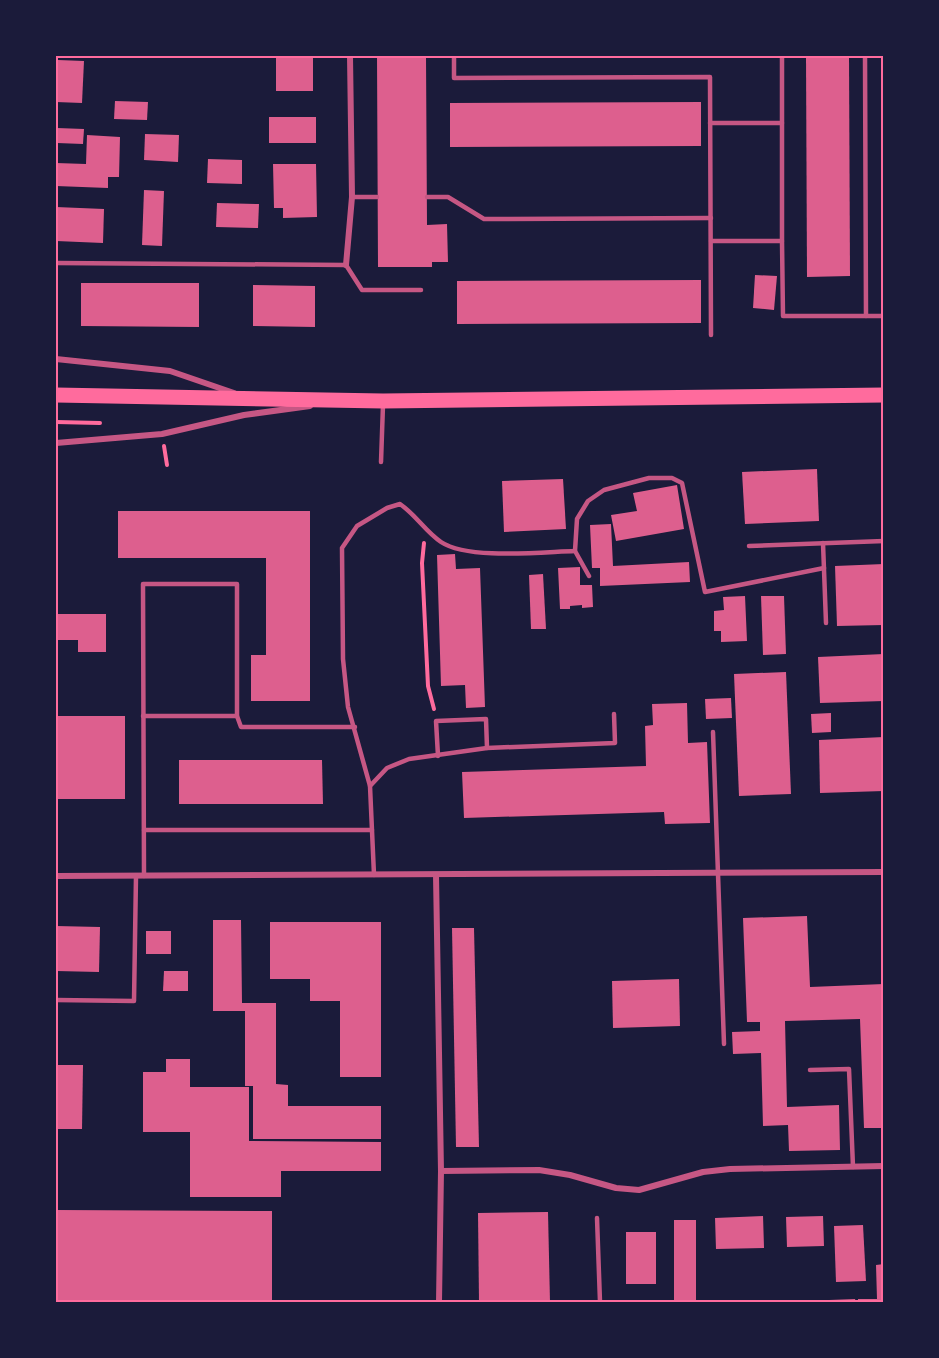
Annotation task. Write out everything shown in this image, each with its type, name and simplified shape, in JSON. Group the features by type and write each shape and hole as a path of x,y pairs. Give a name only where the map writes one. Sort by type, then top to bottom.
{"main road":[{"path":"56,395 383,401 884,395"}],"street":[{"path":"346,265 352,197 350,56"},
{"path":"56,359 170,371 248,398"},
{"path":"56,443 162,434 244,415 355,400"},
{"path":"56,876 884,872"},
{"path":"436,875 441,1171 439,1302"},
{"path":"441,1171 539,1170 570,1175 616,1188 639,1190 703,1172 730,1168 884,1166"}],"lane":[{"path":"454,56 454,78 710,77 711,335"},
{"path":"782,56 783,316 884,316"},
{"path":"865,56 866,316"},
{"path":"710,123 782,123"},
{"path":"352,197 377,197"},
{"path":"427,197 448,197 484,219 711,218"},
{"path":"711,241 782,241"},
{"path":"56,263 346,265 362,290 421,290"},
{"path":"381,462 383,401"},
{"path":"589,576 575,551 577,519 588,501 604,490 649,478 672,478 682,483 705,592 824,568"},
{"path":"374,875 370,786 348,707 343,659 342,548 357,526 387,508 400,504 412,512 442,543 469,553 575,551"},
{"path":"748,546 884,540"},
{"path":"823,543 826,623"},
{"path":"144,876 143,584 237,584 237,716 241,727 355,727"},
{"path":"370,786 387,768 409,759 487,748 615,743 614,714"},
{"path":"144,716 237,716"},
{"path":"438,756 436,722 486,719 487,748"},
{"path":"712,732 724,1044"},
{"path":"144,830 372,830"},
{"path":"56,1000 134,1001 136,876"},
{"path":"810,1070 849,1069 853,1167"},
{"path":"597,1218 600,1302"}],"path":[{"path":"56,422 77,422"},
{"path":"426,529 422,563 428,686 436,722"}],"building":[{"path":"276,56 313,56 313,91 276,91"},
{"path":"377,56 426,56 427,225 447,224 448,262 432,262 432,267 378,267"},
{"path":"806,56 849,56 850,276 807,277"},
{"path":"58,60 84,61 82,103 56,102"},
{"path":"115,101 148,102 147,120 114,119"},
{"path":"701,102 701,146 450,147 450,103"},
{"path":"269,117 316,117 316,143 269,143"},
{"path":"57,128 84,129 83,144 57,143"},
{"path":"145,134 179,135 178,162 144,160"},
{"path":"87,135 120,137 119,177 108,177 108,188 56,186 56,163 86,164"},
{"path":"208,159 242,160 242,184 207,183"},
{"path":"273,164 316,164 317,217 283,218 283,208 274,208"},
{"path":"144,190 164,191 162,246 142,245"},
{"path":"217,203 259,204 258,228 216,227"},
{"path":"56,207 104,209 103,243 56,241"},
{"path":"755,275 777,276 774,310 753,308"},
{"path":"701,280 701,323 457,324 457,281"},
{"path":"81,283 199,283 199,327 81,326"},
{"path":"253,285 315,286 315,327 253,326"},
{"path":"817,469 819,521 745,524 742,472"},
{"path":"563,479 566,529 504,532 502,481"},
{"path":"677,485 684,529 616,541 611,515 637,511 633,493"},
{"path":"118,511 310,511 310,701 251,701 251,655 266,655 266,558 118,558"},
{"path":"611,524 613,566 689,562 690,582 600,586 600,568 592,568 590,525"},
{"path":"455,554 456,569 480,568 485,707 466,708 465,685 441,686 437,555"},
{"path":"884,564 884,625 837,626 835,566"},
{"path":"580,567 580,585 592,585 593,607 582,608 582,605 560,609 558,568"},
{"path":"543,574 546,629 531,629 529,575"},
{"path":"745,596 747,641 721,642 721,631 714,631 714,611 724,610 723,597"},
{"path":"761,596 784,596 786,654 763,655"},
{"path":"56,614 106,614 106,652 78,652 78,640 56,640"},
{"path":"884,654 884,701 820,703 818,657"},
{"path":"786,672 791,794 739,796 734,674"},
{"path":"731,698 732,718 706,719 705,699"},
{"path":"687,703 688,743 707,742 710,823 665,824 664,812 464,818 462,772 646,766 645,726 653,725 652,704"},
{"path":"831,713 831,732 812,733 811,714"},
{"path":"56,716 125,716 125,799 56,799"},
{"path":"884,737 884,791 820,793 819,740"},
{"path":"179,760 322,760 323,804 179,804"},
{"path":"807,916 810,987 884,984 884,1128 864,1128 860,1019 785,1021 787,1107 839,1105 840,1150 789,1151 788,1125 763,1126 761,1053 733,1054 732,1032 760,1031 760,1022 747,1022 743,918"},
{"path":"213,920 241,920 242,1003 276,1003 276,1084 288,1085 288,1106 381,1106 381,1139 253,1139 253,1086 245,1086 245,1011 213,1011"},
{"path":"270,922 381,922 381,1077 340,1077 340,1001 310,1001 310,979 270,979"},
{"path":"56,926 100,927 99,972 56,971"},
{"path":"452,928 474,928 479,1147 456,1147"},
{"path":"146,931 171,931 171,954 146,954"},
{"path":"164,971 188,971 188,991 163,991"},
{"path":"679,979 680,1026 613,1028 612,981"},
{"path":"166,1059 190,1059 190,1087 249,1087 249,1141 381,1142 381,1171 281,1171 281,1197 190,1197 190,1132 143,1132 143,1072 166,1072"},
{"path":"56,1065 83,1065 82,1129 56,1129"},
{"path":"56,1210 272,1211 272,1302 56,1302"},
{"path":"548,1212 550,1302 479,1302 478,1213"},
{"path":"763,1216 764,1248 716,1249 715,1218"},
{"path":"823,1216 824,1246 787,1247 786,1217"},
{"path":"674,1220 696,1220 696,1302 674,1302"},
{"path":"863,1225 866,1281 836,1282 834,1226"},
{"path":"626,1232 656,1232 656,1284 626,1284"},
{"path":"884,1264 884,1302 858,1302 858,1299 877,1299 876,1265"},
{"path":"855,1299 856,1302 829,1302 829,1300"}]}
